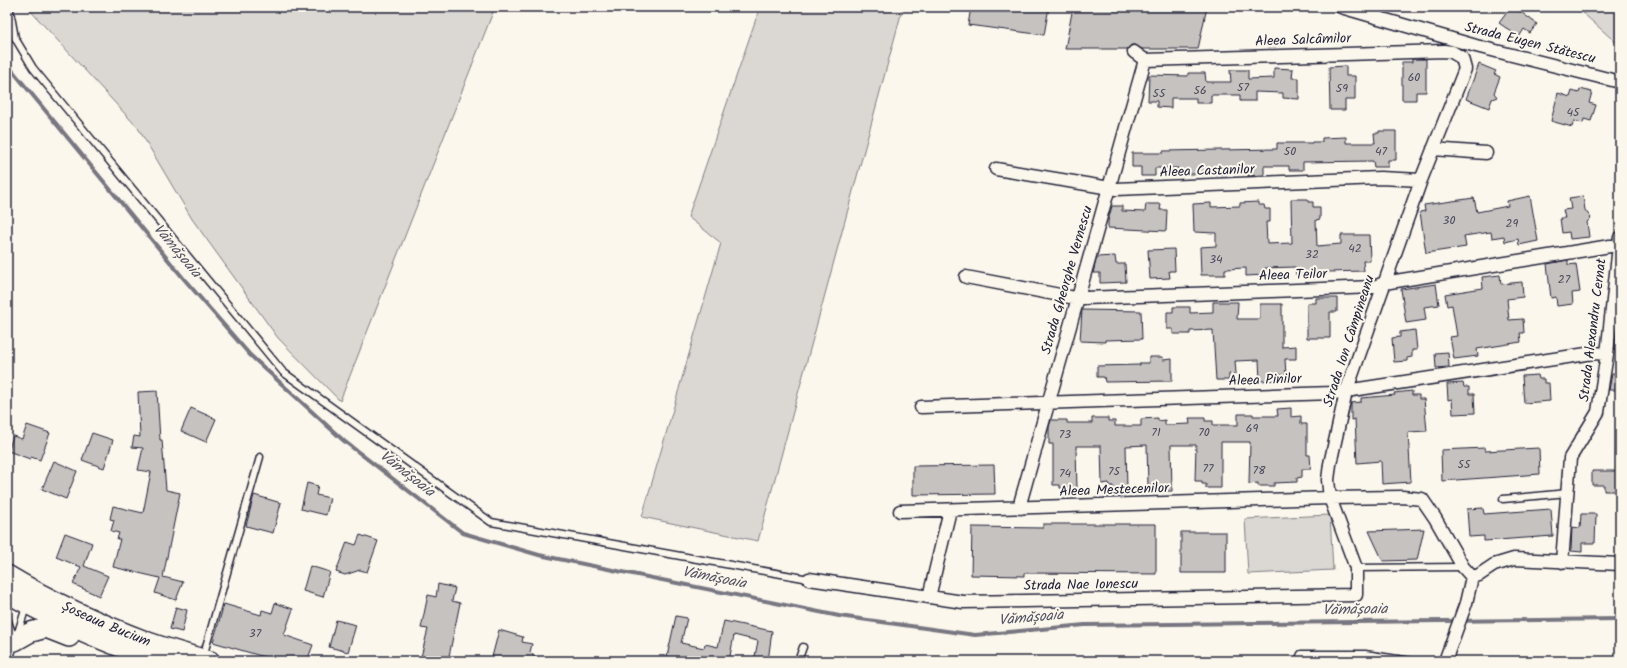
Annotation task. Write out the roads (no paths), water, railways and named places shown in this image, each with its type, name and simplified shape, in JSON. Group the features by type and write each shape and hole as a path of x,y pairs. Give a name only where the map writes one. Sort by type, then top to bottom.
{"main road":[{"name":"Șoseaua Bucium","path":"7,575 30,598 111,643 159,661"},
{"name":"Șoseaua Bucium","path":"7,593 30,598 97,621 149,642 206,660"},
{"path":"15,641 31,632 46,628 91,646 111,643"}],"street":[{"name":"Strada Eugen Stătescu","path":"1341,7 1476,46 1620,82"},
{"name":"Aleea Salcâmilor","path":"1145,60 1444,51 1452,52 1462,58 1465,70"},
{"path":"1134,52 1145,60"},
{"name":"Strada Gheorghe Vernescu","path":"1021,508 1021,500 1047,402 1110,189 1145,60"},
{"name":"Strada Ion Câmpineanu","path":"1356,568 1330,498 1328,480 1330,464 1346,392 1421,180 1465,70"},
{"path":"1433,149 1486,153"},
{"name":"Aleea Castanilor","path":"996,169 1110,189 1380,178 1421,180"},
{"name":"Aleea Teilor","path":"966,277 1070,297 1374,287 1384,283 1610,246 1619,242"},
{"name":"Strada Alexandru Cernat","path":"1562,562 1570,458 1598,412 1607,354 1619,242"},
{"name":"Aleea Pinilor","path":"921,406 1346,392 1593,353 1607,354"},
{"path":"1330,498 1402,497 1422,499 1435,518 1463,567 1472,577"},
{"name":"Aleea Mestecenilor","path":"900,511 1330,498"},
{"path":"929,597 950,510"},
{"path":"1472,577 1479,575 1494,565 1514,559 1620,564"},
{"name":"Strada Nae Ionescu","path":"809,579 963,602 1356,595 1356,568"},
{"path":"1445,661 1466,604 1472,577"}],"lane":[{"path":"7,8 10,10 15,38 33,68 283,372 491,522 809,579"},
{"path":"206,660 260,457"},
{"path":"1503,499 1568,493"},
{"path":"1356,568 1463,567"},
{"path":"9,661 23,613 30,598"},
{"path":"7,618 15,641"},
{"path":"798,661 803,647"},
{"path":"1298,661 1300,654 1365,654 1410,661"}],"waterway":[{"name":"Vămășoaia","path":"7,64 184,279 250,355 344,441 463,533 539,555 839,616 975,635 1085,625 1620,619"}]}
